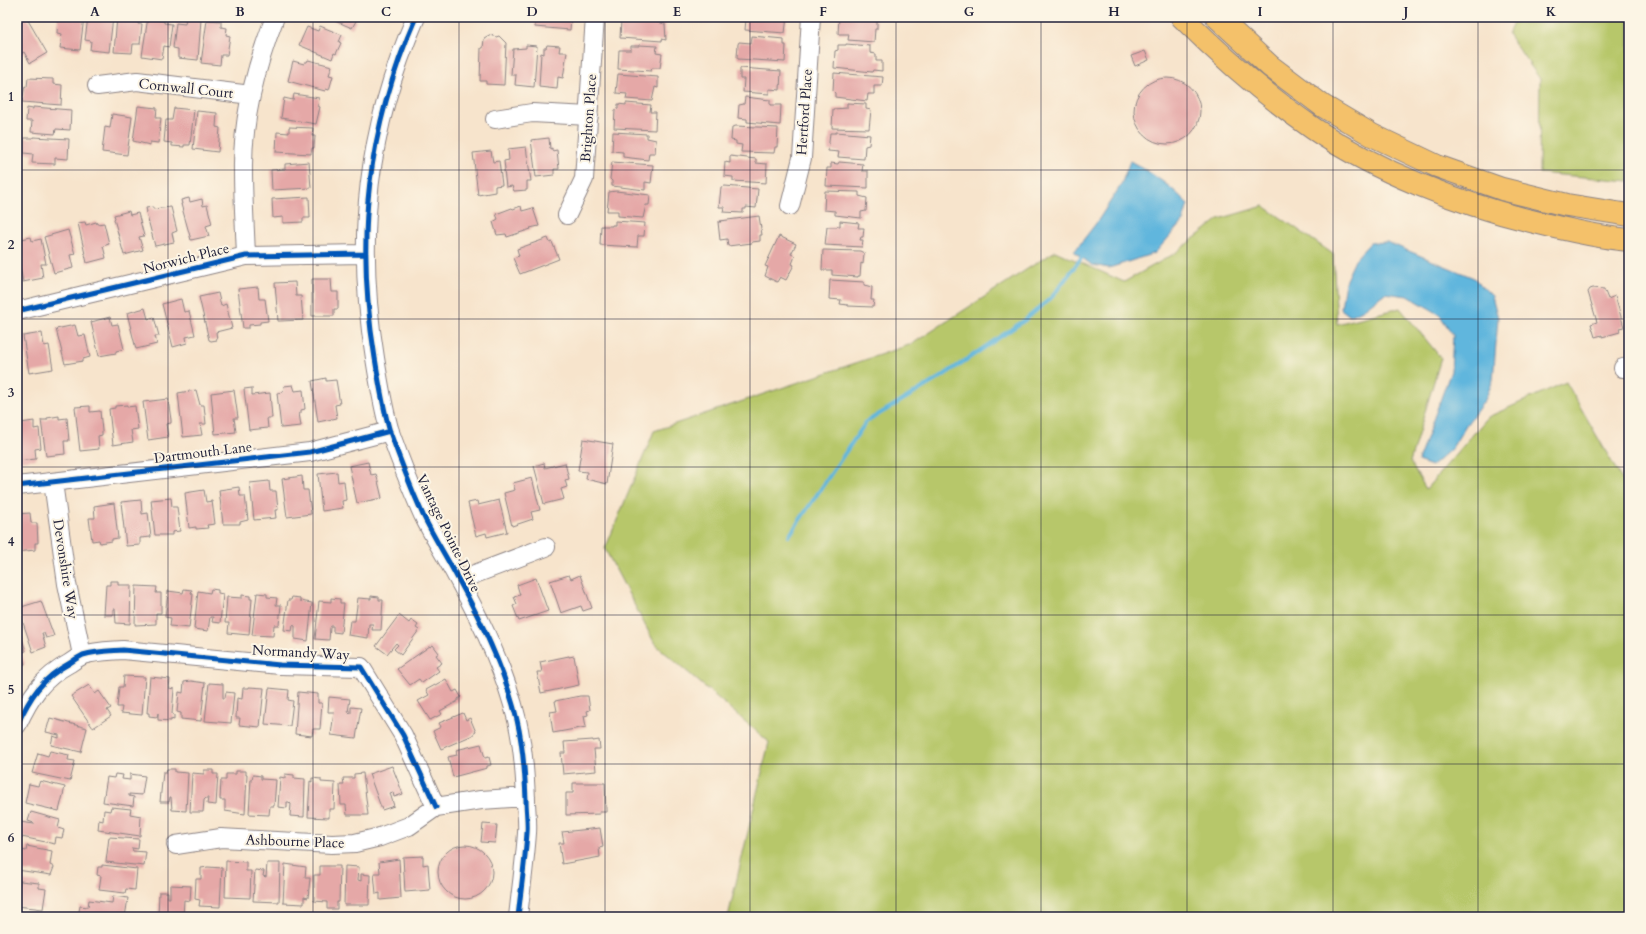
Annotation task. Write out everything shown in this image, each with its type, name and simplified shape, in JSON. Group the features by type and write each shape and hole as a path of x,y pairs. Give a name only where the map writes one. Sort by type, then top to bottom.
{"main road":[{"path":"1182,17 1260,89 1315,129 1370,161 1433,191 1497,213 1562,229 1629,240"},
{"path":"1217,17 1270,66 1323,106 1372,135 1437,166 1502,189 1566,205 1629,214"}],"street":[{"path":"246,256 243,170 245,132 251,95 265,42 275,17"},
{"name":"Vantage Pointe Drive","path":"416,17 397,63 386,98 374,148 367,200 364,254 369,325 381,396 390,431 424,517 459,580 488,638 507,685 517,721 523,758 527,830 518,917"},
{"name":"Brighton Place","path":"567,215 584,179 595,17"},
{"name":"Hertford Place","path":"790,206 802,158 811,17"},
{"name":"Cornwall Court","path":"97,86 137,81 251,95"},
{"path":"495,119 532,114 589,116"},
{"name":"Norwich Place","path":"17,311 246,256 364,254"},
{"name":"Dartmouth Lane","path":"17,486 310,452 390,431"},
{"name":"Devonshire Way","path":"53,482 67,584 82,655"},
{"path":"459,580 546,547"},
{"name":"Normandy Way","path":"82,655 104,651 123,650 280,665 361,667 403,735 436,807"},
{"path":"17,725 25,708 40,685 62,667 82,655"},
{"name":"Ashbourne Place","path":"176,845 221,838 332,844 356,843 380,837 409,826 436,807 481,800 526,797"}],"green space":[{"path":"1516,17 1629,17 1629,181 1539,173 1540,79 1508,34"},
{"path":"1264,206 1333,254 1337,324 1400,308 1441,358 1410,462 1426,489 1488,417 1566,382 1629,492 1629,917 728,917 769,742 655,644 605,549 654,431 912,344 1055,251 1124,282 1174,254 1219,219"}],"water":[{"path":"1130,161 1161,180 1188,204 1183,221 1155,253 1109,268 1092,265 1074,252 1097,222 1121,185"},
{"path":"1387,242 1474,278 1492,296 1498,318 1493,380 1485,400 1466,425 1452,448 1432,466 1418,461 1451,371 1453,335 1439,314 1408,296 1385,293 1364,309 1350,316 1341,309 1345,282 1356,258 1370,243"}],"building":[{"path":"25,17 29,22 47,53 30,63 24,52 18,55 17,53 17,21"},
{"path":"58,17 84,17 80,50 60,48 62,34 57,33"},
{"path":"88,17 113,17 109,52 90,50 91,41 85,40"},
{"path":"117,17 139,17 138,24 142,24 140,44 133,44 132,53 114,52"},
{"path":"148,17 155,17 154,19 172,24 169,47 164,46 162,59 142,56"},
{"path":"186,17 201,19 198,60 178,58 178,49 173,48 176,23 185,24"},
{"path":"326,17 350,17 356,21 352,28"},
{"path":"533,17 571,17 570,30 535,27 535,20 533,20"},
{"path":"624,17 657,17 657,22 665,24 666,40 620,38 621,20 623,20"},
{"path":"749,17 787,17 785,33 745,30 746,19 749,19"},
{"path":"839,17 876,17 875,21 877,21 877,29 875,29 874,42 848,40 849,34 838,34"},
{"path":"207,20 221,21 221,27 227,28 226,35 230,36 227,55 221,55 220,65 201,63"},
{"path":"320,26 342,35 339,42 341,43 332,59 299,45 307,27 318,31"},
{"path":"491,35 496,37 499,36 506,43 504,85 486,84 486,81 480,81 481,48 483,48 484,39"},
{"path":"752,36 784,39 784,45 786,45 785,62 738,59 739,42 751,43"},
{"path":"846,44 870,46 870,53 876,54 876,61 882,61 882,71 873,70 872,72 834,68 835,51 838,50 838,45"},
{"path":"526,45 537,46 534,87 515,85 516,75 511,75 513,49 526,48"},
{"path":"547,45 560,46 559,52 567,52 563,78 558,77 557,89 539,87 541,53 544,54 544,48 546,48"},
{"path":"631,46 657,46 656,53 662,54 660,68 652,68 651,71 618,69 619,50 631,50"},
{"path":"1145,51 1149,60 1135,66 1131,56"},
{"path":"308,60 332,66 329,75 333,76 329,90 326,89 325,91 288,81 293,61 304,64"},
{"path":"740,68 781,71 780,90 769,89 769,94 743,92 744,79 740,79"},
{"path":"834,73 883,77 882,86 874,86 874,94 868,94 867,101 835,97 835,93 833,91"},
{"path":"618,74 658,77 658,88 655,87 652,101 626,99 627,94 616,93"},
{"path":"28,78 53,79 53,84 62,85 61,105 22,102 25,86 27,87"},
{"path":"1160,78 1174,78 1186,83 1195,92 1200,104 1198,124 1191,135 1174,144 1160,144 1148,139 1139,130 1134,118 1134,104 1139,92 1148,83"},
{"path":"294,94 319,98 318,106 320,107 316,124 281,118 284,98 293,100"},
{"path":"745,97 770,100 770,105 781,105 780,125 747,122 747,119 738,118 739,105 744,104"},
{"path":"626,103 651,105 650,112 656,112 655,130 614,128 615,110 618,109 618,104 626,105"},
{"path":"847,103 866,104 866,109 871,110 869,129 832,128 833,109 847,108"},
{"path":"138,106 157,108 156,118 161,118 158,143 150,142 150,145 133,141"},
{"path":"33,107 71,110 70,130 56,129 55,134 31,132 32,121 26,121 27,108 33,109"},
{"path":"174,108 194,110 190,145 184,145 184,147 172,146 172,143 164,142 166,120 172,120"},
{"path":"197,111 217,113 216,127 220,128 218,152 193,149"},
{"path":"112,114 132,117 127,155 102,152 105,127 110,128"},
{"path":"289,127 313,128 312,136 315,136 314,148 312,148 311,154 276,152 277,132 289,133"},
{"path":"732,127 778,128 777,147 775,147 774,153 741,152 742,145 736,144 736,141 731,140"},
{"path":"613,132 647,134 647,138 656,140 655,153 649,153 648,160 623,157 623,152 612,151"},
{"path":"836,132 870,135 869,145 865,146 864,159 838,157 839,152 828,151 830,133"},
{"path":"24,138 69,139 68,159 55,158 55,164 32,163 33,154 24,153"},
{"path":"549,138 550,149 552,148 552,151 557,150 559,169 554,169 554,175 536,177 531,140"},
{"path":"526,147 531,181 527,181 527,190 514,191 512,186 506,187 504,161 509,160 508,149"},
{"path":"491,151 493,162 499,161 502,185 495,186 495,192 478,195 473,153"},
{"path":"730,156 756,159 756,163 767,164 766,183 733,181 733,177 724,176 725,162 730,163"},
{"path":"309,162 311,188 272,190 271,170 285,169 285,164"},
{"path":"612,162 653,165 651,183 645,182 645,190 612,186 612,181 610,179"},
{"path":"839,162 863,164 862,171 868,171 868,188 826,186 827,168 831,168 831,163 838,164"},
{"path":"725,186 758,189 756,208 746,207 746,209 743,209 743,213 723,212 724,207 719,207 721,187"},
{"path":"616,191 650,195 649,205 646,205 643,218 618,216 618,211 607,211 609,192"},
{"path":"825,191 859,192 859,196 867,198 866,211 861,212 861,218 835,215 835,211 824,210"},
{"path":"309,197 310,218 303,218 303,222 283,223 283,217 273,218 272,199"},
{"path":"189,198 190,202 202,199 203,206 207,205 212,224 206,226 209,236 191,240 181,204 181,200"},
{"path":"521,206 522,211 533,208 539,226 507,237 506,234 497,235 493,222 498,219 496,214"},
{"path":"153,207 153,209 171,207 177,231 172,233 174,242 155,246 146,212 146,208"},
{"path":"129,211 130,215 138,213 144,236 139,237 143,250 124,255 114,215"},
{"path":"759,216 762,235 760,235 760,241 728,246 727,239 720,240 718,222"},
{"path":"615,221 645,223 644,236 638,236 637,247 600,245 601,226 615,225"},
{"path":"840,221 859,223 858,228 864,228 863,237 861,237 860,240 863,240 862,247 825,245 827,227 840,226"},
{"path":"85,222 86,225 96,222 97,224 104,223 109,244 103,246 106,258 87,263 78,223"},
{"path":"68,230 75,254 70,255 73,268 54,273 44,237"},
{"path":"779,236 796,244 791,254 795,256 792,264 794,265 786,280 780,277 777,282 765,276 768,267 765,266"},
{"path":"31,237 32,241 41,239 46,264 41,264 43,278 23,282 17,250 17,240"},
{"path":"548,238 550,243 552,242 559,259 520,274 513,258 519,256 517,249"},
{"path":"823,250 860,251 864,253 863,264 861,263 860,276 832,275 832,270 822,270"},
{"path":"312,279 331,279 332,292 338,292 338,309 334,309 334,316 312,316"},
{"path":"830,280 864,282 864,285 872,287 871,300 874,300 873,307 848,306 840,304 841,300 829,299"},
{"path":"295,282 296,296 301,296 303,320 278,321 275,283"},
{"path":"258,287 259,299 265,299 268,321 260,322 260,324 249,325 249,328 243,328 238,289"},
{"path":"1593,288 1604,289 1608,299 1615,296 1624,327 1619,328 1620,332 1602,337 1602,335 1595,337 1591,324 1597,322 1588,292"},
{"path":"218,293 221,306 226,304 232,328 216,332 217,340 211,341 209,340 199,297"},
{"path":"181,299 184,312 189,311 195,335 186,337 187,343 173,347 162,304"},
{"path":"145,308 148,319 154,317 159,336 155,336 157,344 136,349 127,313"},
{"path":"110,317 112,325 118,324 124,349 116,351 116,353 99,356 91,322"},
{"path":"75,325 78,336 85,335 90,357 83,359 83,361 65,364 56,329"},
{"path":"42,333 44,346 49,345 53,369 29,373 23,336"},
{"path":"326,378 326,381 336,380 340,404 335,405 337,418 318,422 312,381"},
{"path":"293,385 295,391 303,390 305,409 301,410 301,413 299,413 301,426 281,428 277,393 283,392 284,386"},
{"path":"252,388 252,395 270,393 272,418 267,418 268,428 249,430 244,389"},
{"path":"196,390 200,405 204,405 206,424 200,424 202,435 183,437 178,393"},
{"path":"234,390 238,418 234,418 236,432 215,434 211,393"},
{"path":"168,399 171,423 166,424 168,437 148,440 143,402"},
{"path":"127,405 127,407 135,406 138,429 131,430 133,442 113,445 109,409 115,408 115,406"},
{"path":"90,406 90,412 100,411 102,435 98,436 99,449 80,451 75,407"},
{"path":"59,416 59,419 67,418 69,441 64,441 65,454 46,456 41,420 47,420 47,418"},
{"path":"21,419 21,423 34,421 34,429 39,428 41,448 35,449 36,459 17,461 17,420"},
{"path":"583,439 613,444 607,484 586,479 587,472 578,471"},
{"path":"368,462 371,475 376,474 382,498 357,503 349,466"},
{"path":"544,463 545,468 565,463 569,479 565,480 567,487 561,489 564,499 544,504 534,466"},
{"path":"337,472 338,482 344,481 346,500 342,501 343,508 322,511 318,474"},
{"path":"302,476 303,490 308,490 311,514 287,517 282,479"},
{"path":"532,478 540,510 531,512 533,519 512,526 504,493 515,490 513,483"},
{"path":"269,481 270,491 276,491 278,510 275,510 276,518 254,520 250,483"},
{"path":"239,487 240,496 245,496 248,520 240,522 240,524 223,524 219,490"},
{"path":"204,490 206,502 212,501 215,524 207,525 208,528 189,528 185,493"},
{"path":"171,498 172,507 177,507 180,531 172,532 172,535 155,535 151,500"},
{"path":"141,500 142,514 148,513 151,537 140,538 140,545 126,546 121,502"},
{"path":"499,500 507,532 487,537 486,533 476,536 468,503 477,501 478,505"},
{"path":"114,503 118,538 112,539 112,541 100,543 99,540 92,541 89,518 95,518 94,506"},
{"path":"30,513 31,523 37,523 38,543 35,543 35,550 17,552 17,514"},
{"path":"569,575 571,579 580,575 592,608 583,611 581,606 561,613 550,581"},
{"path":"536,578 548,611 519,621 513,606 517,604 514,597 520,595 517,585"},
{"path":"110,581 118,581 118,585 131,585 130,624 116,623 115,609 113,609 113,615 104,615 106,585 110,585"},
{"path":"136,586 157,587 156,593 161,593 161,613 156,613 156,624 135,625"},
{"path":"184,589 192,590 191,593 193,594 189,628 170,626 171,618 165,617 168,591 183,593"},
{"path":"211,589 218,590 218,593 223,594 220,623 212,622 213,617 210,617 208,631 194,629 198,591 210,593"},
{"path":"257,593 267,594 267,597 277,598 276,605 281,605 279,625 274,625 273,636 252,635"},
{"path":"242,595 250,596 250,599 252,599 249,635 228,633 229,623 225,623 227,597 242,598"},
{"path":"371,596 379,597 379,600 383,600 381,630 372,630 373,624 369,624 368,638 348,635 350,621 355,621 358,598 371,599"},
{"path":"292,597 300,598 300,601 312,603 308,641 295,639 295,626 293,625 292,631 284,630 288,600 291,600"},
{"path":"331,598 340,599 340,603 344,603 341,633 333,632 333,626 331,626 329,640 315,639 319,601 331,602"},
{"path":"41,601 54,636 46,638 44,633 42,633 46,647 33,652 18,608"},
{"path":"399,615 409,623 411,620 418,625 416,628 419,630 401,655 394,649 398,645 396,643 387,654 376,646"},
{"path":"20,632 26,651 21,653 25,664 17,668 17,633"},
{"path":"433,645 439,653 436,655 442,663 436,667 439,671 422,683 419,679 410,685 397,669"},
{"path":"574,656 579,685 541,693 537,672 542,672 540,662"},
{"path":"124,676 145,677 142,715 121,713 122,707 117,707 119,687 123,687"},
{"path":"150,677 170,679 169,688 174,689 172,714 174,715 174,720 158,720 158,713 157,717 149,716 149,713 147,713"},
{"path":"446,679 453,692 457,690 461,697 458,701 440,711 442,714 430,720 418,701 429,695 426,690"},
{"path":"191,681 205,683 201,721 181,719 181,713 177,712 179,692 183,693 184,682"},
{"path":"209,683 223,684 223,698 225,698 226,692 234,693 231,723 205,721"},
{"path":"89,685 95,694 99,691 111,708 107,710 111,716 93,728 71,696"},
{"path":"243,688 264,688 260,727 239,725 240,718 236,718 237,698 242,699"},
{"path":"269,688 289,690 288,700 293,701 290,726 265,724"},
{"path":"298,692 318,694 318,703 322,703 320,729 313,729 312,736 295,734"},
{"path":"588,696 590,710 587,711 588,715 584,716 586,727 553,733 550,712 557,711 555,701"},
{"path":"329,697 350,699 348,712 351,713 351,707 361,708 356,738 331,735 334,712 328,712"},
{"path":"463,713 466,720 470,718 476,732 473,735 441,749 433,731 441,727 439,723"},
{"path":"50,718 87,728 81,752 51,745 53,736 59,738 59,735 46,732"},
{"path":"599,740 600,749 594,749 596,771 563,774 561,753 565,753 564,742"},
{"path":"481,744 485,758 489,757 491,765 487,766 487,768 453,777 448,757 457,755 456,750"},
{"path":"50,751 69,755 68,760 75,761 70,781 32,773 38,753 48,756"},
{"path":"392,766 403,794 394,797 393,792 390,793 394,806 382,810 369,774"},
{"path":"167,769 175,769 175,772 188,773 186,811 172,810 171,797 169,802 160,802 163,772 166,772"},
{"path":"204,770 213,770 213,774 218,774 216,805 207,804 208,798 206,798 204,800 203,812 190,812 192,773 204,774"},
{"path":"236,771 246,771 247,775 245,814 225,811 225,800 220,800 221,780 226,780 226,774 236,774"},
{"path":"363,773 368,815 347,815 346,805 341,805 340,785 344,785 343,778 354,778 354,774"},
{"path":"115,774 123,775 122,779 130,780 130,774 145,776 142,795 129,794 129,796 134,797 133,806 103,802 107,777 114,778"},
{"path":"285,774 294,775 294,778 305,779 304,817 290,816 291,804 289,802 287,802 287,808 278,807 280,777 285,778"},
{"path":"253,775 261,776 261,779 276,780 274,806 270,806 269,815 249,814 251,779"},
{"path":"312,778 321,779 321,782 335,783 334,809 329,809 329,818 308,817 310,781 312,782"},
{"path":"40,781 65,787 59,811 25,803 29,784 38,786"},
{"path":"573,783 605,783 606,812 599,812 600,814 566,815 566,793 573,793"},
{"path":"111,807 131,809 130,814 141,816 140,836 98,830 99,820 103,821 104,810 110,811"},
{"path":"31,812 60,820 58,828 64,830 62,838 56,837 55,844 17,836 20,822 34,824 28,821"},
{"path":"483,824 497,825 495,843 481,842"},
{"path":"600,828 603,847 599,848 600,857 562,864 559,843 564,843 562,832"},
{"path":"109,837 139,839 138,849 132,849 133,851 146,852 144,866 106,862"},
{"path":"465,845 475,847 484,853 490,862 492,872 490,882 484,891 475,897 465,899 455,897 446,891 440,882 438,872 440,862 446,853 455,847"},
{"path":"27,846 52,851 50,865 54,867 51,875 17,870 17,849 26,851"},
{"path":"423,856 423,865 428,864 430,890 405,892 403,857"},
{"path":"399,859 401,898 380,900 380,893 376,894 374,873 380,873 379,862"},
{"path":"226,861 246,862 246,871 251,871 250,898 225,897"},
{"path":"267,863 280,863 279,902 253,901 255,870 264,871 263,876 266,877"},
{"path":"285,864 306,867 305,878 310,878 308,898 304,897 304,904 283,903"},
{"path":"102,865 137,869 135,890 126,889 125,893 99,890 101,876 97,875 98,867 102,867"},
{"path":"320,866 340,866 339,902 337,902 337,909 327,909 327,902 314,901 314,875 320,875"},
{"path":"345,866 359,867 358,880 361,881 361,874 370,875 369,905 344,905"},
{"path":"201,868 222,868 220,907 199,906 200,900 195,899 196,879 201,879"},
{"path":"20,881 39,883 39,888 46,889 43,909 17,906 17,886 19,886"},
{"path":"170,885 191,886 190,901 184,900 183,917 158,917 159,892 168,892 168,898 170,898"},
{"path":"113,896 128,898 125,917 78,917 80,906 88,907 89,900 112,903"},
{"path":"17,915 29,916 29,917 17,917"}],"waterway":[{"path":"789,536 866,422 941,377 1025,320 1052,297 1082,257"}],"cycle path":[{"path":"416,17 399,59 386,101 376,142 366,227 366,270 369,313 381,395 390,432 423,515 453,569 492,647 506,683 517,720 521,740 525,780 527,825 518,917"},
{"path":"17,311 246,256 364,254"},
{"path":"17,486 310,452 390,431"},
{"path":"17,725 32,697 44,682 52,675 83,655 103,651 123,650 280,665 361,667 403,735 436,807"}]}
